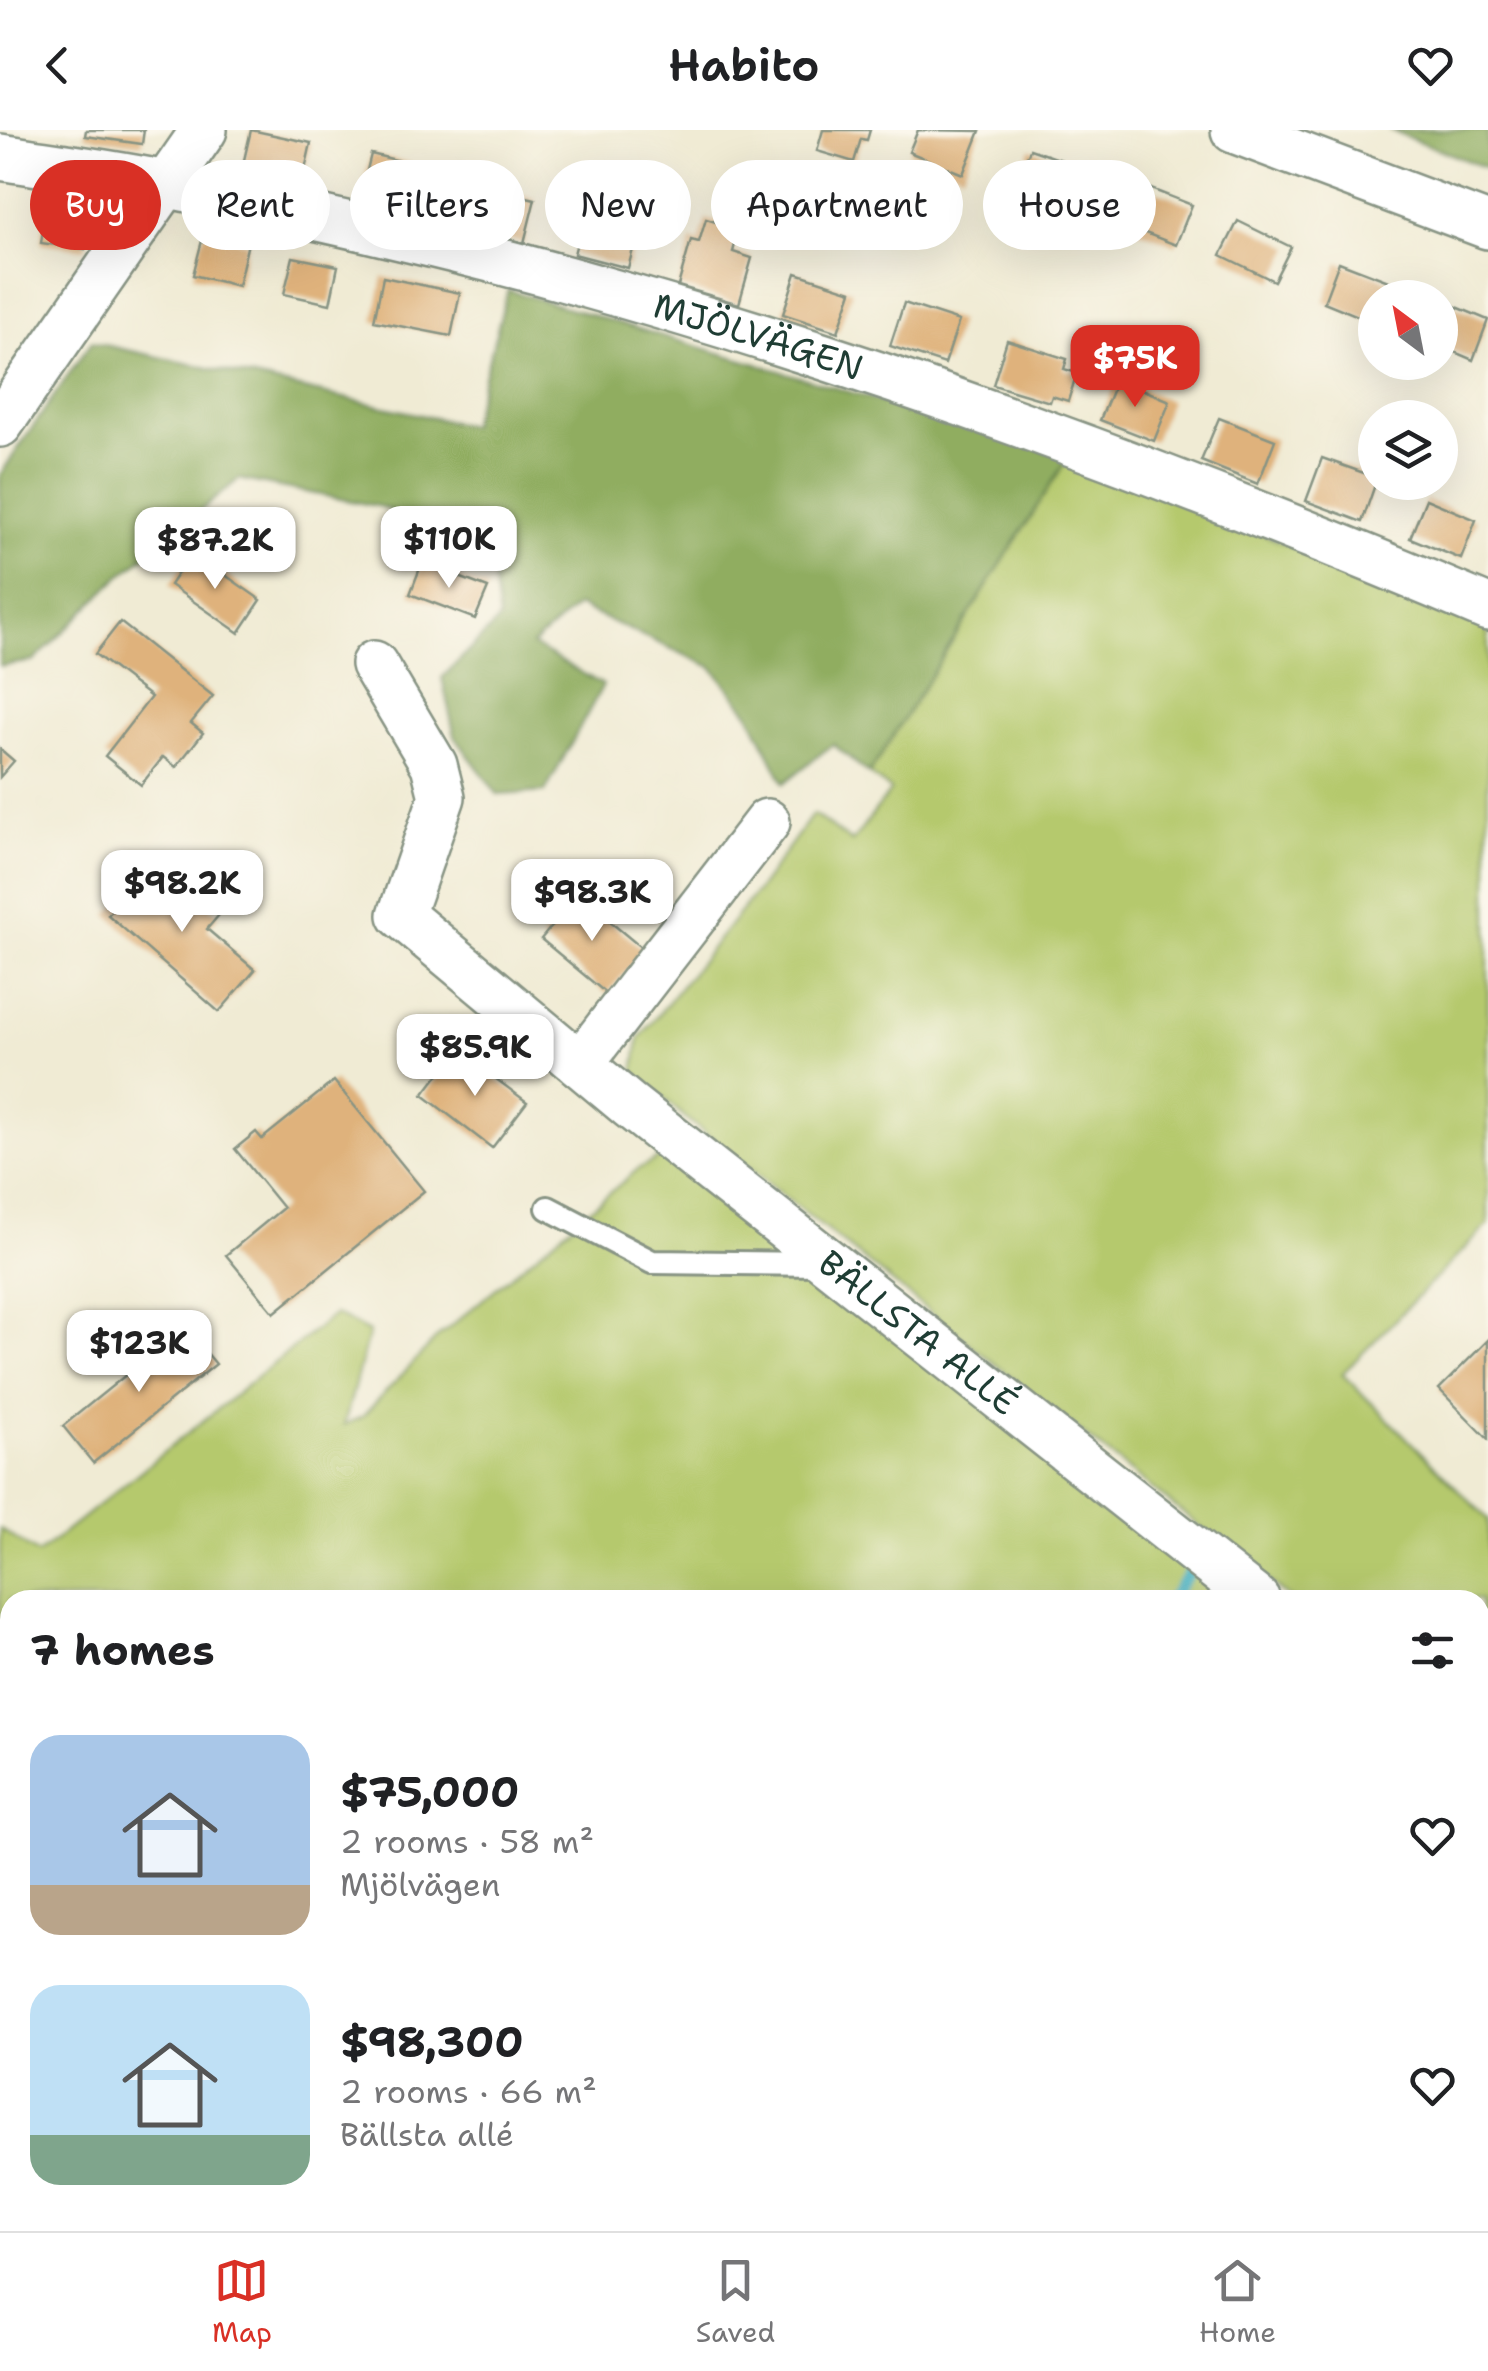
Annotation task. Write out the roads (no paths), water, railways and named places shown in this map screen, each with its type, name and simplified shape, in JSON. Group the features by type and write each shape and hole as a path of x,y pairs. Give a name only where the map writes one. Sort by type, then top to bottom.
{"street":[{"path":"0,424 204,130"},
{"path":"1234,130 1488,226"},
{"name":"MJÖLVÄGEN","path":"0,157 167,184 562,278 712,323 1021,423 1285,523 1488,608"},
{"name":"BÄLLSTA ALLÉ","path":"374,664 434,766 442,797 401,915 580,1064 1245,1590"},
{"path":"580,1064 767,822"}],"lane":[{"path":"548,1208 652,1262 831,1264"}],"waterway":[{"path":"1177,1590 1196,1563"}]}
